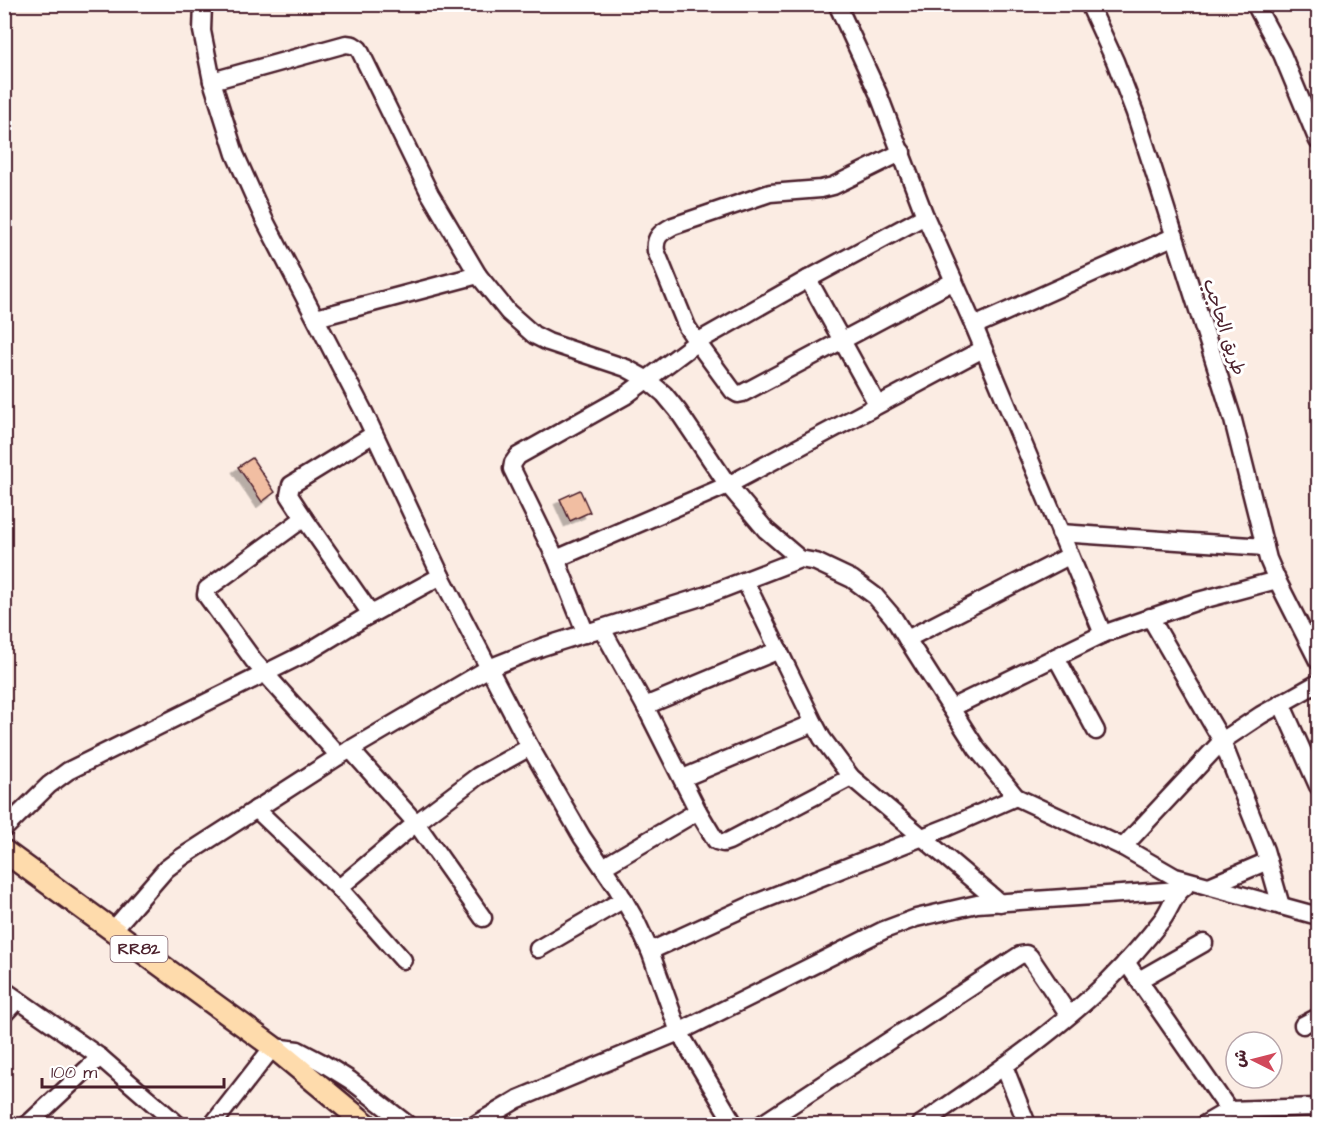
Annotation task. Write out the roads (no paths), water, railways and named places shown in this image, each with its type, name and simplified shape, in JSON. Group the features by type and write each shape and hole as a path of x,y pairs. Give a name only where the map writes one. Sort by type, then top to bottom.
{"main road":[{"name":"RR82","path":"6,855 273,1047 366,1125"}],"street":[{"path":"203,4 202,31 212,81 235,154 294,281 316,318 441,576 530,747 582,837 624,900 650,951 679,1032 734,1125"},
{"path":"837,4 878,93 925,216 974,326 1103,634"},
{"name":"طريق الحاجب","path":"1089,4 1135,113 1175,236 1233,420 1265,547 1277,580 1318,661"},
{"path":"1256,4 1282,54 1318,141"},
{"path":"212,81 346,44 359,49 430,194 478,275 508,312 534,335 566,349 626,368 646,379 678,411 728,485 766,530 800,559 829,567 852,579 875,596 893,617 977,749 1016,797 1123,847 1164,872 1194,886 1318,916"},
{"path":"902,152 833,186 770,193 673,226 656,239 656,251 687,327 733,391 738,394 954,281"},
{"path":"851,777 723,843 716,841 698,811 645,706 594,632 512,469 513,462 518,456 625,396 697,342 925,216"},
{"path":"974,326 1175,236"},
{"path":"316,318 478,275"},
{"path":"808,279 877,404"},
{"path":"556,559 728,485 983,348"},
{"path":"371,614 289,495 291,485 374,434"},
{"path":"304,518 207,589 208,600 265,672 416,823 483,918"},
{"path":"1060,533 1265,547"},
{"path":"907,639 1069,556"},
{"path":"113,930 166,869 345,752 489,668 542,647 594,632 745,581 800,559"},
{"path":"4,829 49,785 68,771 308,652 441,576"},
{"path":"951,708 1103,634 1198,601 1277,580"},
{"path":"745,581 822,738 851,777 1000,903"},
{"path":"1150,617 1222,741 1268,861 1281,906"},
{"path":"645,706 779,650"},
{"path":"1056,657 1096,731"},
{"path":"1123,847 1222,741 1318,683"},
{"path":"1281,704 1318,786"},
{"path":"683,778 814,723"},
{"path":"339,888 416,823 478,776 530,747"},
{"path":"650,951 761,901 923,837 1016,797"},
{"path":"256,809 339,888 403,960"},
{"path":"603,867 698,811"},
{"path":"476,1125 518,1099 679,1032 884,930 916,918 977,904 1194,886 1268,861"},
{"path":"921,1125 1004,1066 1088,1000 1126,962 1194,886"},
{"path":"538,950 624,900"},
{"path":"1139,980 1204,944"},
{"path":"762,1125 1020,955 1026,954 1030,957 1069,1015"},
{"path":"1126,962 1229,1110"},
{"path":"4,1014 11,995 100,1057 177,1125"},
{"path":"1303,1025 1318,1017"},
{"path":"213,1125 273,1047 298,1050 321,1062 350,1080 406,1125"},
{"path":"28,1125 100,1057"},
{"path":"1004,1066 1027,1125"},
{"path":"1205,1125 1229,1110 1318,1107"}]}
